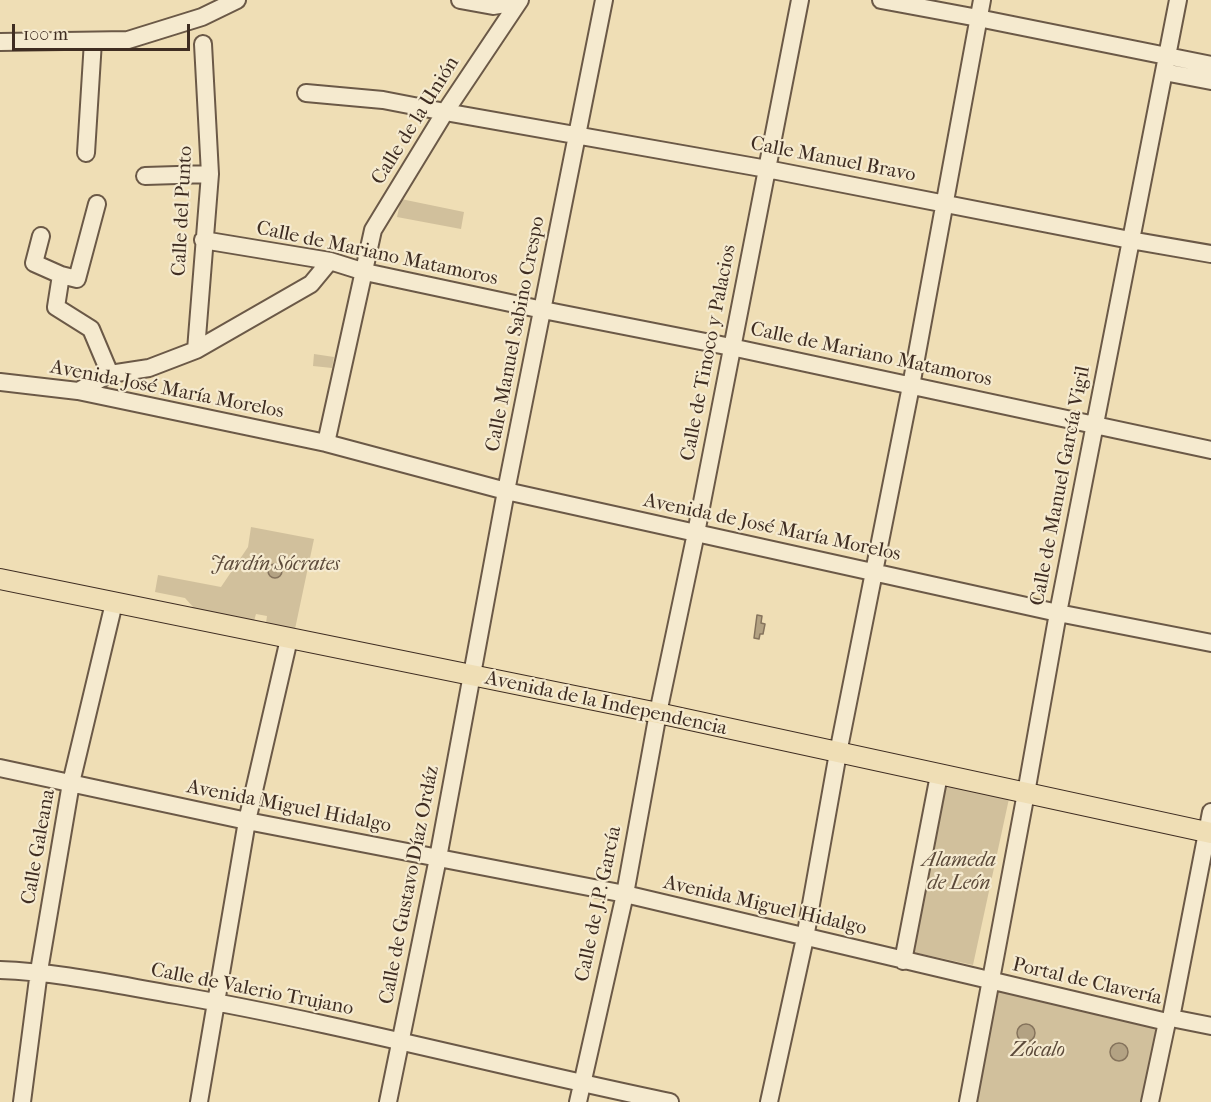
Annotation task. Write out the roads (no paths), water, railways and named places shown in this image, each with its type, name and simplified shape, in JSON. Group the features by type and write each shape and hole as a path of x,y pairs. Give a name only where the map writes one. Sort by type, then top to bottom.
{"main road":[{"name":"Avenida de la Independencia","path":"0,579 658,713 838,754 1209,832"}],"street":[{"path":"0,42 128,40 196,20 237,0"},
{"path":"460,0 493,6 518,1"},
{"name":"Calle Manuel Sabino Crespo","path":"473,676 506,491 604,0"},
{"name":"Calle de Tinoco y Palacios","path":"658,713 696,532 800,0"},
{"path":"881,0 978,18 1166,64 1211,81"},
{"path":"769,1102 805,938 838,754 911,386 982,0"},
{"name":"Calle de Manuel García Vigil","path":"968,1102 1094,424 1178,0"},
{"name":"Calle de la Unión","path":"326,443 373,230 445,112 518,1"},
{"path":"86,153 93,40"},
{"name":"Calle del Punto","path":"196,350 210,174 203,43"},
{"path":"1166,64 1211,65"},
{"name":"Calle Manuel Bravo","path":"306,93 383,100 767,169 1211,254"},
{"path":"145,176 210,174"},
{"path":"41,236 34,263 61,275 77,279 97,204"},
{"name":"Calle de Mariano Matamoros","path":"203,240 330,261 365,272 543,310 731,346 1211,450"},
{"path":"78,391 111,374 149,368 196,350 311,284 330,261"},
{"path":"61,275 56,306 91,329 111,374"},
{"name":"Avenida José María Morelos","path":"0,382 78,391 326,443"},
{"name":"Avenida de José María Morelos","path":"326,443 506,491 1058,613 1211,644"},
{"name":"Calle Galeana","path":"22,1102 39,971 71,783 114,603"},
{"path":"199,1102 247,821 289,639"},
{"name":"Calle de Gustavo Díaz Ordáz","path":"388,1102 473,676"},
{"name":"Calle de J.P. García","path":"578,1102 625,894 658,713"},
{"name":"Avenida Miguel Hidalgo","path":"0,768 247,821 625,894 991,982"},
{"path":"903,961 939,775"},
{"path":"1150,1102 1209,832 1211,812"},
{"name":"Calle de Valerio Trujano","path":"0,970 39,971 215,1002 401,1041 670,1102"},
{"name":"Portal de Clavería","path":"991,982 1169,1020"},
{"path":"1169,1020 1211,1026"}],"park label":[{"name":"Jardín Sócrates","path":"275,565"},
{"name":"Alameda de León","path":"959,872"},
{"name":"Zócalo","path":"1038,1051"}]}
